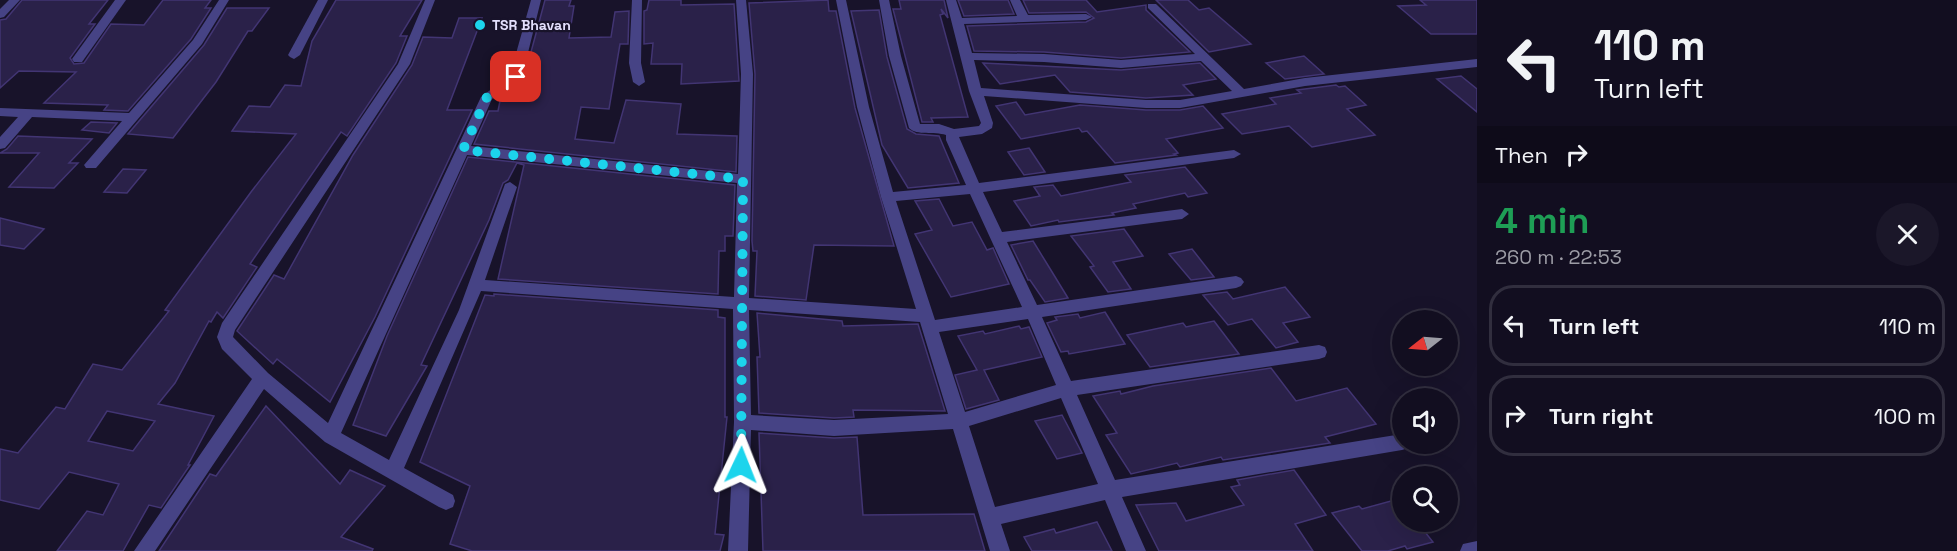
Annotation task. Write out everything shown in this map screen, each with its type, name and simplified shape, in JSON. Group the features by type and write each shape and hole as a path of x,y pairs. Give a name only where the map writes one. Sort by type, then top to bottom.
{"street":[{"path":"0,15 15,0"},
{"path":"78,59 121,0"},
{"path":"91,165 198,42 224,0"},
{"path":"294,55 323,0"},
{"path":"430,0 404,64 228,328 225,338 228,344 262,378 331,436 446,501"},
{"path":"331,436 487,97 516,77 536,0"},
{"path":"637,0 635,63 639,82"},
{"path":"738,551 743,422 741,304 747,74 741,0"},
{"path":"841,0 863,107 888,197 961,421 1000,551"},
{"path":"884,0 895,56 915,128 939,128 953,133 986,128 987,123 975,91 959,21 951,0"},
{"path":"1015,0 1024,19"},
{"path":"1152,6 1241,93"},
{"path":"959,21 1086,17"},
{"path":"967,56 1044,58 1121,64 1203,57"},
{"path":"975,91 1167,105 1305,82 1477,63"},
{"path":"0,112 133,117"},
{"path":"0,145 29,113"},
{"path":"953,133 952,140 973,189 1032,311 1136,551"},
{"path":"463,150 743,179"},
{"path":"888,197 973,189 1234,154"},
{"path":"393,471 462,321 510,187"},
{"path":"997,238 1182,214"},
{"path":"476,285 741,304 928,321 1032,311 1236,282"},
{"path":"743,422 834,428 961,421 1067,389 1319,352"},
{"path":"144,551 262,378"},
{"path":"990,517 1109,490 1392,443"},
{"path":"1470,551 1477,550"}],"building":[{"path":"22,0 108,0 89,24 95,24 70,58 74,64 84,63 111,24 144,25 163,0 211,0 205,8 211,8 191,39 128,111 104,110 108,105 44,103 76,72 19,71 0,88 0,20 6,19"},
{"path":"336,0 422,0 400,36 407,36 396,63 347,136 341,132 250,264 257,267 223,318 217,312 211,322 209,321 175,383 158,404 214,416 188,465 190,465 161,508 149,505 123,551 57,551 87,511 103,515 119,484 69,472 39,509 0,500 0,449 18,453 56,407 65,409 93,364 122,370 169,311 165,310 296,134 232,131 249,106 270,107 285,85 301,86 312,41","holes":["107,411 155,421 133,451 88,441"]},
{"path":"545,0 571,0 569,6 574,6 569,38 611,37 615,12 629,11 628,44 620,44 609,109 581,107 575,139 614,143 626,100 681,104 677,134 737,136 736,172 474,144 489,111 498,111 501,96 515,95 519,82 524,78"},
{"path":"649,0 681,0 681,5 734,4 739,81 681,84 682,64 651,64 653,43 644,44 644,11 647,10"},
{"path":"828,0 829,11 836,11 855,108 894,246 814,245 806,300 755,296 757,251 753,251 752,241 755,74 749,3"},
{"path":"899,0 944,0 948,18 941,9 943,14 940,15 968,117 931,118 933,122 922,122 893,9 901,9"},
{"path":"958,0 1008,0 1014,14 964,16"},
{"path":"1023,0 1086,0 1097,12 1146,5 1146,10 1190,52 1121,58 1044,52 974,51 967,26 1086,22 1094,18 1086,12 1029,13"},
{"path":"1156,0 1188,0 1199,10 1209,8 1251,44 1209,52"},
{"path":"1420,0 1477,0 1477,34 1431,34 1398,6 1426,5"},
{"path":"227,8 269,8 252,31 248,31 216,82 173,138 128,134 204,45"},
{"path":"879,10 887,57 907,129 916,134 939,136 959,183 908,188 882,145 851,11"},
{"path":"459,18 482,18 447,110 472,110 375,317 330,402 277,359 273,364 237,331 274,275 284,279 353,155 412,65 423,37 452,38"},
{"path":"1304,56 1324,74 1285,79 1266,63"},
{"path":"983,63 1121,70 1200,63 1216,79 1183,85 1193,95 1146,98 1070,92 1055,75 1000,84"},
{"path":"1461,76 1477,89 1477,112 1437,79"},
{"path":"1345,86 1366,105 1347,109 1375,135 1312,147 1289,126 1242,134 1222,114 1276,104 1270,98 1301,93 1297,90"},
{"path":"1016,102 1025,115 1080,105 1146,110 1180,110 1203,106 1223,128 1166,139 1178,153 1174,154 1176,155 1115,163 1087,131 1082,132 1079,128 1021,139 996,106"},
{"path":"91,122 117,123 109,133 82,130"},
{"path":"18,136 92,139 69,163 78,163 54,188 9,187 39,153 0,153 7,149"},
{"path":"1029,148 1045,172 1024,175 1008,152"},
{"path":"468,157 735,185 733,236 725,236 725,251 719,251 718,294 498,279 524,165 517,163 508,180 503,183 489,220 421,365 427,366 386,436 353,425 387,336"},
{"path":"1185,167 1207,193 1188,197 1185,193 1133,204 1136,208 1112,213 1114,215 1059,222 1058,220 1031,226 1014,201 1040,196 1034,187 1053,185 1061,196 1131,182 1125,175"},
{"path":"123,169 146,170 127,193 104,192"},
{"path":"939,199 953,226 972,222 987,250 993,248 1009,284 951,297 915,234 932,230 915,201"},
{"path":"0,218 44,229 24,249 0,245"},
{"path":"1124,229 1143,256 1113,262 1131,289 1108,292 1090,267 1094,266 1071,236"},
{"path":"1033,241 1068,298 1045,302 1028,280 1011,245"},
{"path":"1192,249 1214,277 1191,280 1169,254"},
{"path":"1285,287 1310,317 1283,323 1298,342 1276,348 1252,319 1228,325 1203,295 1227,292 1233,299"},
{"path":"494,294 718,310 718,317 725,318 725,417 727,417 715,534 724,535 720,551 472,551 450,544 470,486 420,462 485,295 494,296"},
{"path":"1105,312 1125,344 1069,354 1068,351 1061,352 1047,323 1057,320 1055,317 1078,314 1080,318"},
{"path":"757,313 842,321 843,326 918,324 945,411 853,410 854,417 834,418 759,413 757,357 760,357"},
{"path":"1214,321 1239,354 1150,367 1127,335 1183,323 1186,327"},
{"path":"1019,326 1021,329 1029,327 1042,357 984,370 999,400 966,409 955,375 977,370 958,336 983,331 985,334"},
{"path":"1271,368 1296,401 1347,388 1376,424 1325,437 1330,443 1223,460 1221,457 1180,467 1177,463 1131,474 1106,435 1117,433 1093,396 1120,391 1121,394 1153,386"},
{"path":"266,406 340,484 350,470 385,486 341,537 373,549 372,551 159,551 210,474 216,476"},
{"path":"1062,415 1082,453 1057,459 1035,421"},
{"path":"759,433 834,438 857,437 863,515 974,514 985,551 763,551"},
{"path":"1294,470 1326,515 1295,524 1313,551 1159,551 1136,505 1176,503 1186,521 1244,505 1231,487 1240,485 1237,480"},
{"path":"1392,501 1392,532 1425,532 1433,542 1407,549 1405,546 1388,551 1362,551 1332,513 1359,506 1362,509"},
{"path":"1097,522 1112,551 1032,551 1024,537 1054,529 1056,533"}],"place":[{"name":"TSR Bhavan","path":"480,25"}],"route":[{"path":"516,77 487,97 463,150 743,179 741,465"}]}
